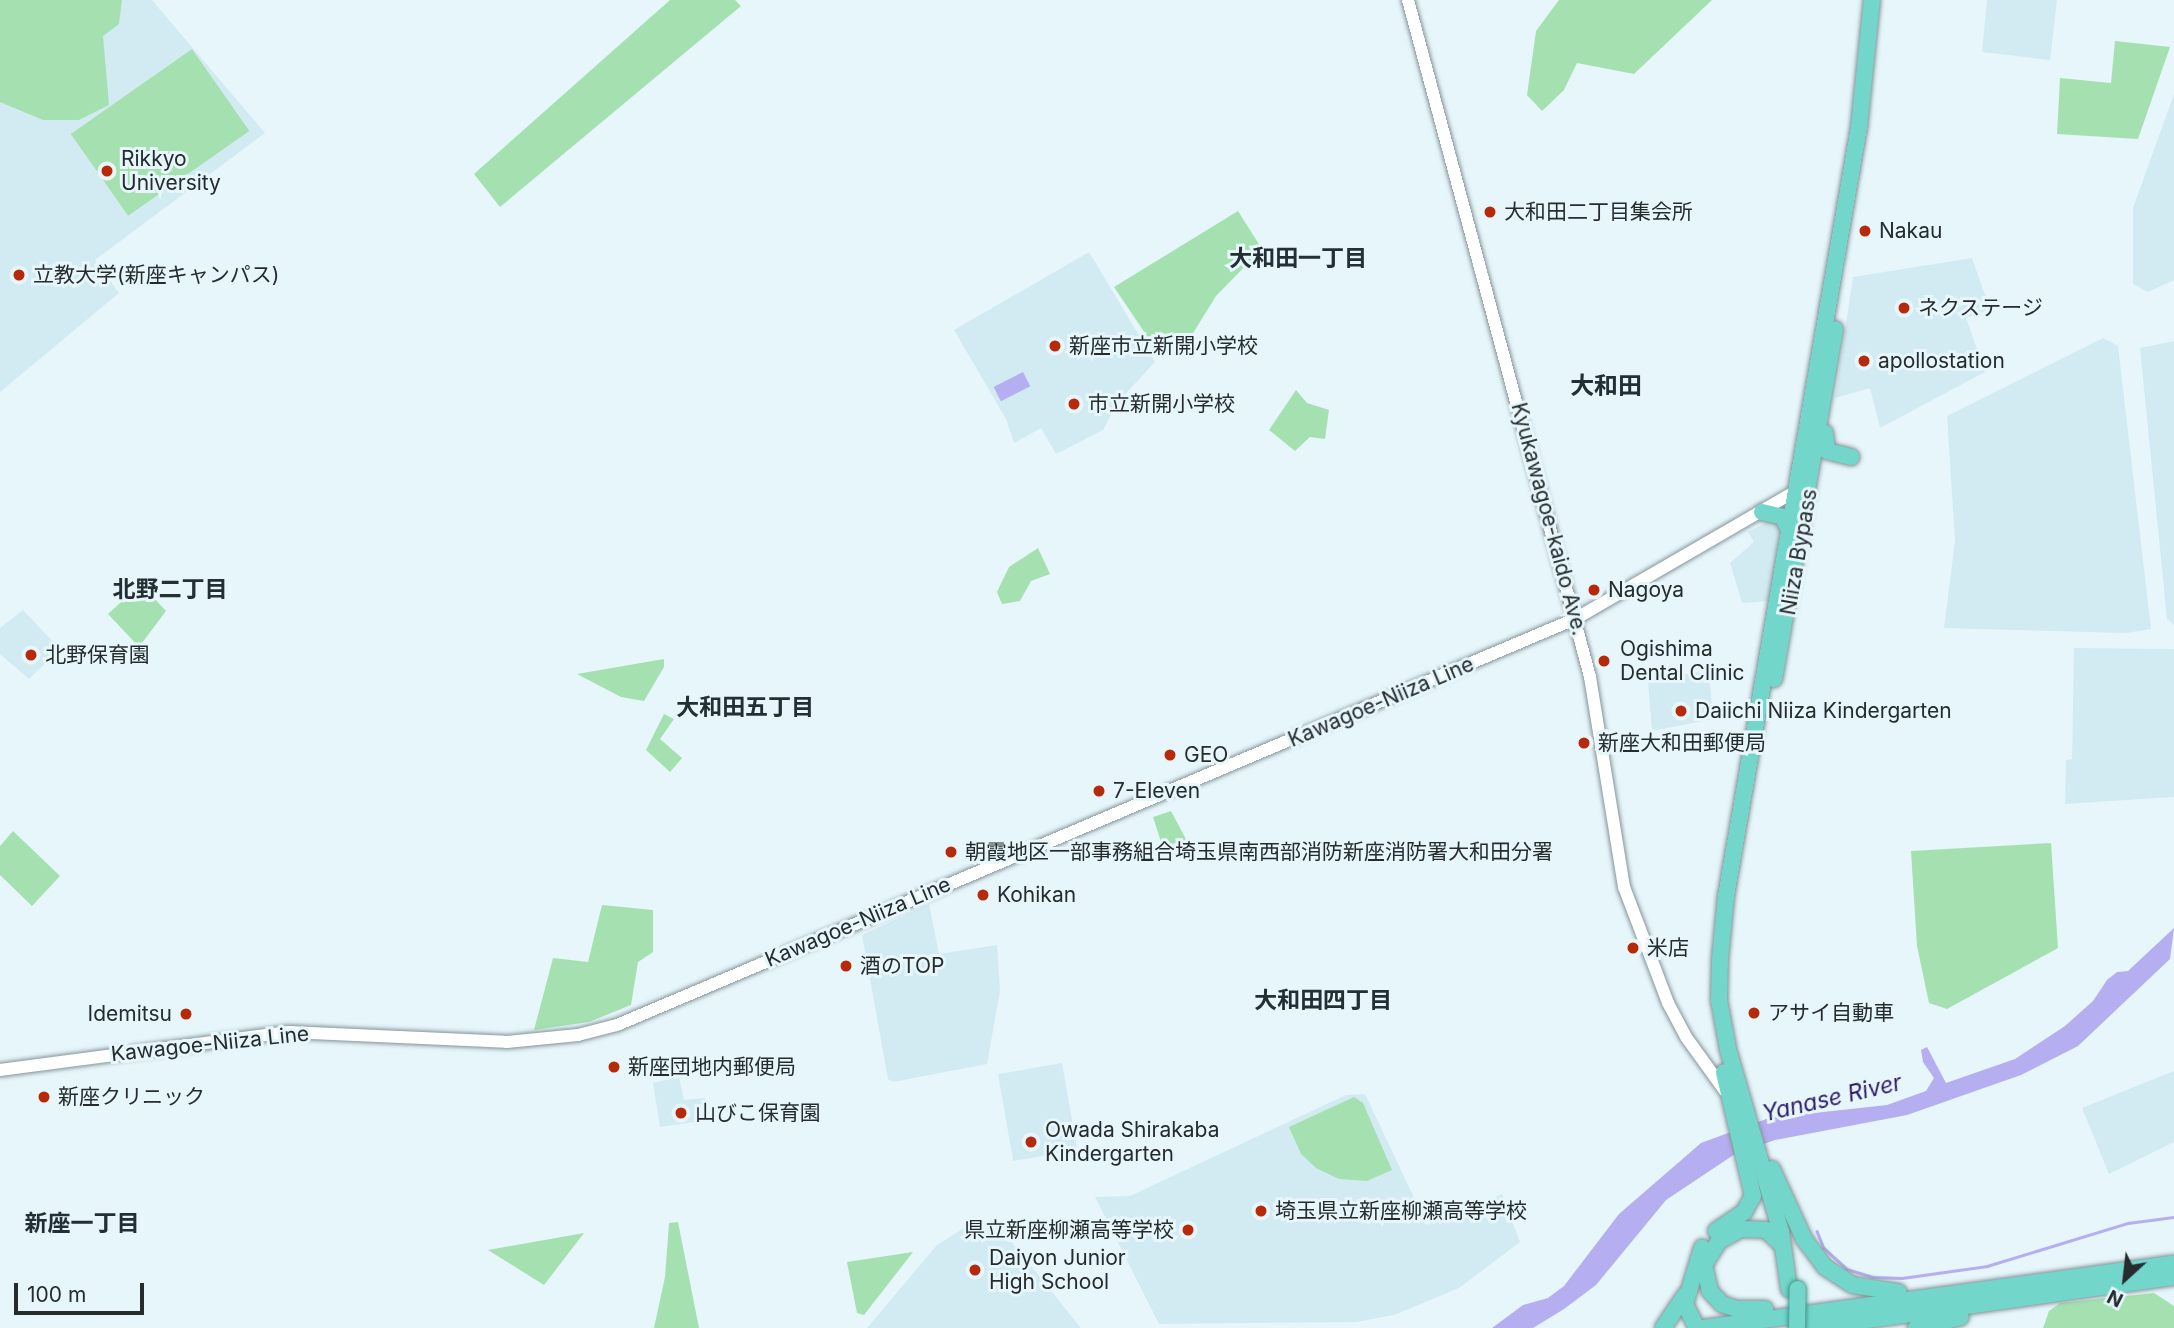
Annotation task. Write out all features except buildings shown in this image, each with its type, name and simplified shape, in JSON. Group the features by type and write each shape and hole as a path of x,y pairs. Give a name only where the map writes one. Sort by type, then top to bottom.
{"highway":[{"name":"Niiza Bypass","path":"1742,1103 1719,1000 1726,896 1861,116 1872,0"},
{"name":"Niiza Bypass","path":"1742,1103 1730,1003 1731,937 1760,754 1811,481 1875,90 1882,0"},
{"path":"1829,375 1825,447 1832,455 1851,457"},
{"path":"1762,512 1783,517 1790,536"},
{"path":"1742,1103 1794,1289"},
{"path":"1766,1182 1776,1206 1794,1289 1787,1326"},
{"path":"1766,1182 1776,1236 1786,1256"},
{"path":"1766,1182 1825,1268 1867,1290 1904,1292"},
{"path":"1664,1328 1686,1293 1694,1263 1708,1239 1744,1212 1766,1182"},
{"path":"1776,1206 1794,1289"},
{"path":"1776,1236 1759,1228 1741,1228 1710,1251 1704,1278 1722,1304 1753,1310 1904,1292 2025,1283"},
{"path":"1787,1326 2025,1283 2174,1264"},
{"path":"1704,1328 1812,1328 1867,1324 2174,1278"},
{"path":"1916,1328 2090,1289"},
{"path":"1686,1293 1687,1313 1697,1328"},
{"path":"1787,1326 1845,1312 1867,1324"}],"main road":[{"name":"Kyukawagoe-kaido Ave.","path":"1408,0 1575,619 1600,722 1611,819 1624,887 1645,951 1686,1037 1742,1103"},
{"name":"Kawagoe-Niiza Line","path":"0,1070 289,1032 507,1042 599,1030 1575,619 1811,481"}],"shaded area":[{"name":"Rikkyo University","path":"0,0 152,0 265,133 95,260 119,293 0,392"},
{"path":"1987,0 2057,0 2050,60 1982,52"},
{"path":"2174,94 2174,280 2148,292 2133,284 2133,208"},
{"name":"新座市立新開小学校","path":"1089,252 1155,362 1118,402 1103,430 1056,454 1041,428 1014,443 1006,419 954,330"},
{"path":"1972,258 1990,309 1966,318 1985,372 1880,428 1870,388 1835,398 1853,277"},
{"path":"2103,338 2118,346 2151,629 2126,633 1944,628 1955,541 1947,416"},
{"path":"2174,341 2174,625 2167,619 2140,348"},
{"path":"1023,372 1030,386 1001,401 994,387"},
{"path":"1769,521 1780,528 1770,601 1742,603 1730,563 1754,542 1748,532"},
{"path":"23,610 60,649 29,679 0,654 0,628"},
{"path":"2074,648 2174,649 2174,797 2065,804 2066,760 2072,759"},
{"path":"1709,670 1713,719 1652,731 1648,681"},
{"path":"929,904 939,954 997,945 1000,991 987,1064 893,1082 888,1079 862,935"},
{"path":"2174,928 2170,959 2078,1046 2021,1075 1907,1115 1775,1140 1735,1154 1666,1200 1596,1285 1564,1309 1533,1328 1492,1328 1523,1305 1548,1298 1564,1286 1619,1214 1701,1143 1769,1118 1887,1105 1926,1091 1934,1078 1923,1062 1921,1050 1927,1047 1946,1083 2015,1059 2065,1026 2093,1001 2107,980 2117,972 2128,971"},
{"path":"1062,1063 1077,1150 1013,1161 998,1074"},
{"path":"2174,1071 2174,1142 2109,1174 2082,1108"},
{"path":"679,1077 684,1100 705,1098 708,1120 660,1127 653,1083"},
{"name":"埼玉県立新座柳瀬高等学校","path":"1365,1094 1427,1225 1502,1194 1520,1242 1459,1288 1394,1315 1356,1322 1159,1324 1095,1197 1130,1196 1346,1095"},
{"name":"Daiyon Junior High School","path":"993,1219 1081,1328 867,1328 937,1245 964,1228"}],"green space":[{"path":"0,0 122,0 119,24 103,36 109,105 79,120 43,120 0,102"},
{"path":"670,0 735,0 741,6 500,207 474,174"},
{"path":"1559,0 1712,0 1634,74 1577,63 1564,90 1542,111 1527,95 1536,31"},
{"path":"2115,41 2170,47 2138,139 2057,134 2060,78 2111,83"},
{"path":"192,49 249,131 128,216 71,134"},
{"path":"1238,211 1262,249 1216,296 1190,338 1155,348 1114,287"},
{"path":"1296,390 1307,403 1329,410 1325,439 1310,437 1295,451 1269,430"},
{"path":"1038,548 1050,574 1031,581 1020,601 1002,604 997,592 1009,567"},
{"path":"141,584 166,611 139,647 108,614"},
{"path":"664,659 664,667 644,701 621,697 577,674"},
{"path":"664,714 674,719 660,739 682,758 670,772 646,750"},
{"path":"1171,811 1187,841 1163,848 1153,817"},
{"path":"13,831 60,876 32,906 0,875 0,846"},
{"path":"2051,843 2058,948 1947,1009 1929,1003 1917,946 1911,851"},
{"path":"602,905 653,910 653,952 638,962 631,1005 589,1022 534,1030 553,958 588,962"},
{"path":"1354,1097 1363,1103 1392,1170 1367,1181 1339,1179 1316,1168 1301,1154 1289,1127"},
{"path":"678,1222 699,1328 654,1328 665,1277 669,1223"},
{"path":"584,1233 544,1285 488,1250"},
{"path":"913,1252 864,1315 857,1313 847,1262"},
{"path":"2154,1293 2174,1306 2174,1328 2043,1328 2049,1311 2060,1303"}],"waterway":[{"path":"1817,1231 1824,1248 1847,1269 1873,1277 1902,1278 1987,1266 2128,1223 2174,1217"}],"place":[{"name":"Rikkyo University","path":"107,171"},
{"name":"大和田二丁目集会所","path":"1490,212"},
{"name":"Nakau","path":"1865,231"},
{"name":"立教大学(新座キャンパス)","path":"19,275"},
{"name":"ネクステージ","path":"1904,308"},
{"name":"新座市立新開小学校","path":"1055,346"},
{"name":"apollostation","path":"1864,361"},
{"name":"市立新開小学校","path":"1074,404"},
{"name":"Nagoya","path":"1594,590"},
{"name":"北野保育園","path":"31,655"},
{"name":"Ogishima Dental Clinic","path":"1604,661"},
{"name":"Daiichi Niiza Kindergarten","path":"1681,711"},
{"name":"新座大和田郵便局","path":"1584,743"},
{"name":"GEO","path":"1170,755"},
{"name":"7-Eleven","path":"1099,791"},
{"name":"朝霞地区一部事務組合埼玉県南西部消防新座消防署大和田分署","path":"951,852"},
{"name":"Kohikan","path":"983,895"},
{"name":"米店","path":"1633,948"},
{"name":"酒のTOP","path":"846,966"},
{"name":"アサイ自動車","path":"1754,1013"},
{"name":"Idemitsu","path":"186,1014"},
{"name":"新座団地内郵便局","path":"614,1067"},
{"name":"新座クリニック","path":"44,1097"},
{"name":"山びこ保育園","path":"681,1113"},
{"name":"Owada Shirakaba Kindergarten","path":"1031,1142"},
{"name":"埼玉県立新座柳瀬高等学校","path":"1261,1211"},
{"name":"県立新座柳瀬高等学校","path":"1188,1230"},
{"name":"Daiyon Junior High School","path":"975,1270"}],"district":[{"name":"大和田一丁目","path":"1298,258"},
{"name":"大和田","path":"1606,386"},
{"name":"北野二丁目","path":"170,589"},
{"name":"大和田五丁目","path":"745,707"},
{"name":"大和田四丁目","path":"1323,1000"},
{"name":"新座一丁目","path":"82,1223"}],"water label":[{"name":"Yanase River","path":"1832,1098"}]}
